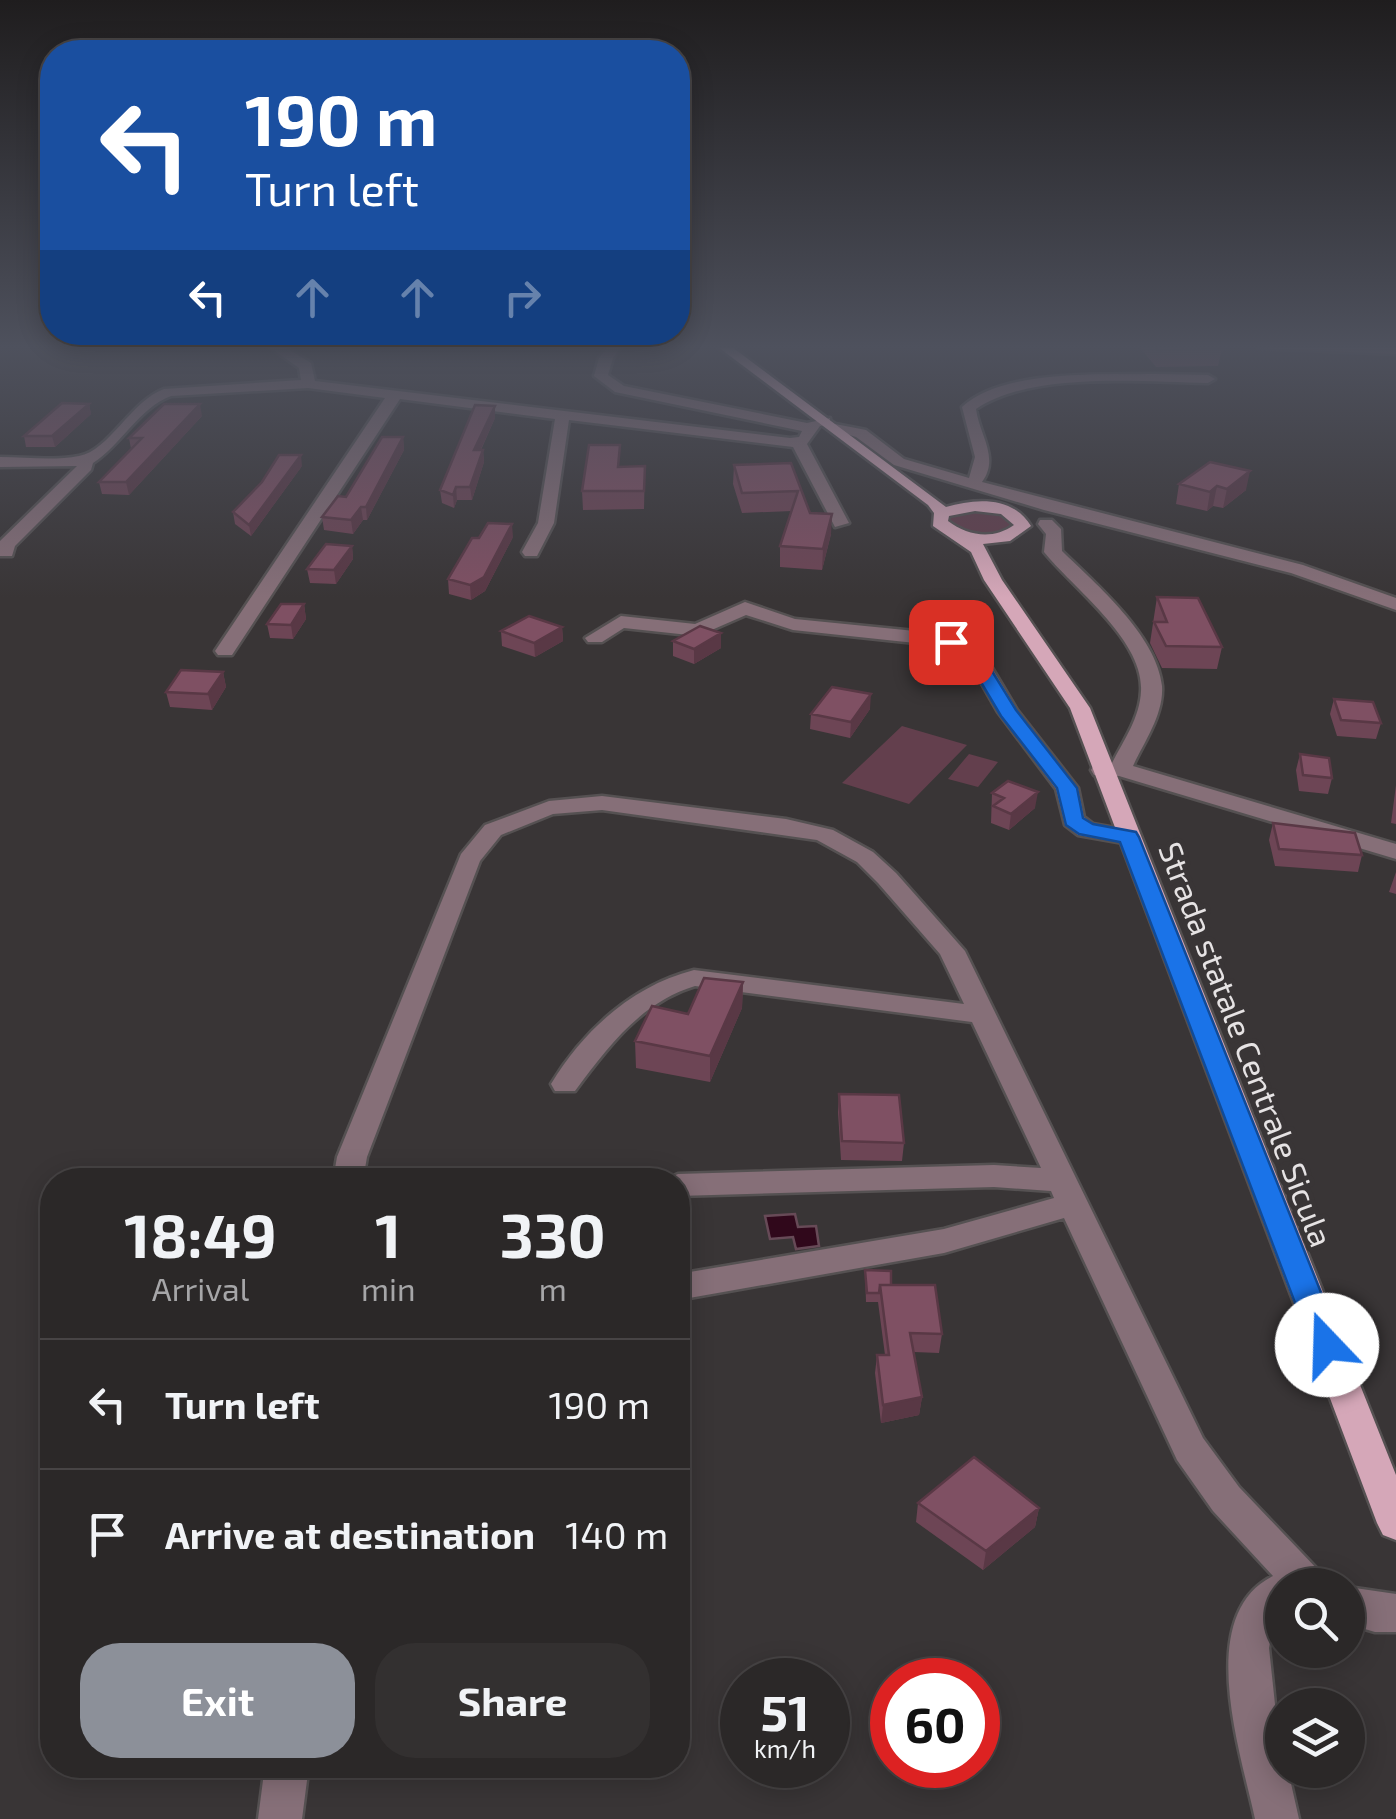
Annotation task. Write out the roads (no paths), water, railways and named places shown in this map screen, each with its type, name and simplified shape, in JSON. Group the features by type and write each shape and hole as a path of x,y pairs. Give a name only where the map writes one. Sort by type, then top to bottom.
{"main road":[{"path":"836,429 934,502 942,513 957,507 979,506"},
{"path":"882,464 926,490 979,506 1013,526"},
{"name":"Strada statale Centrale Sicula","path":"942,513 942,527 978,549 993,580 1080,708 1111,769 1129,837 1396,1522"},
{"path":"959,535 1013,526"},
{"name":"Strada statale Centrale Sicula","path":"1010,602 994,554 1013,526"}],"street":[{"path":"0,462 85,460 124,429"},
{"path":"225,650 373,429"},
{"path":"532,552 546,524 560,429"},
{"path":"690,429 798,442 805,440 810,429"},
{"path":"847,429 861,433 899,462 1086,520 1120,524 1297,569 1396,604"},
{"path":"972,484 980,478 983,464 974,429"},
{"path":"798,442 841,523"},
{"path":"6,552 14,537 84,467 85,460"},
{"path":"1013,526 1086,520"},
{"path":"1013,526 1086,520"},
{"path":"1052,552 1086,520"},
{"path":"1046,524 1055,533 1052,552"},
{"path":"1052,552 1114,612 1146,665 1152,688 1147,716 1111,769 1396,852"},
{"path":"595,638 621,622 698,630 745,608 794,624 951,642 973,654 1008,712 1067,788 1074,820 1086,830 1129,837"},
{"path":"350,1168 470,858 492,830 549,808 602,803 786,826 825,835 865,857 952,952 1190,1449 1281,1568"},
{"path":"564,1084 617,1020 674,984 694,978 982,1015"},
{"path":"690,1186 994,1176 1066,1193"},
{"path":"690,1284 944,1241 1066,1193"},
{"path":"1265,1602 1249,1636 1248,1669 1277,1819"},
{"path":"1365,1611 1396,1613"},
{"path":"280,1819 285,1778"}]}
